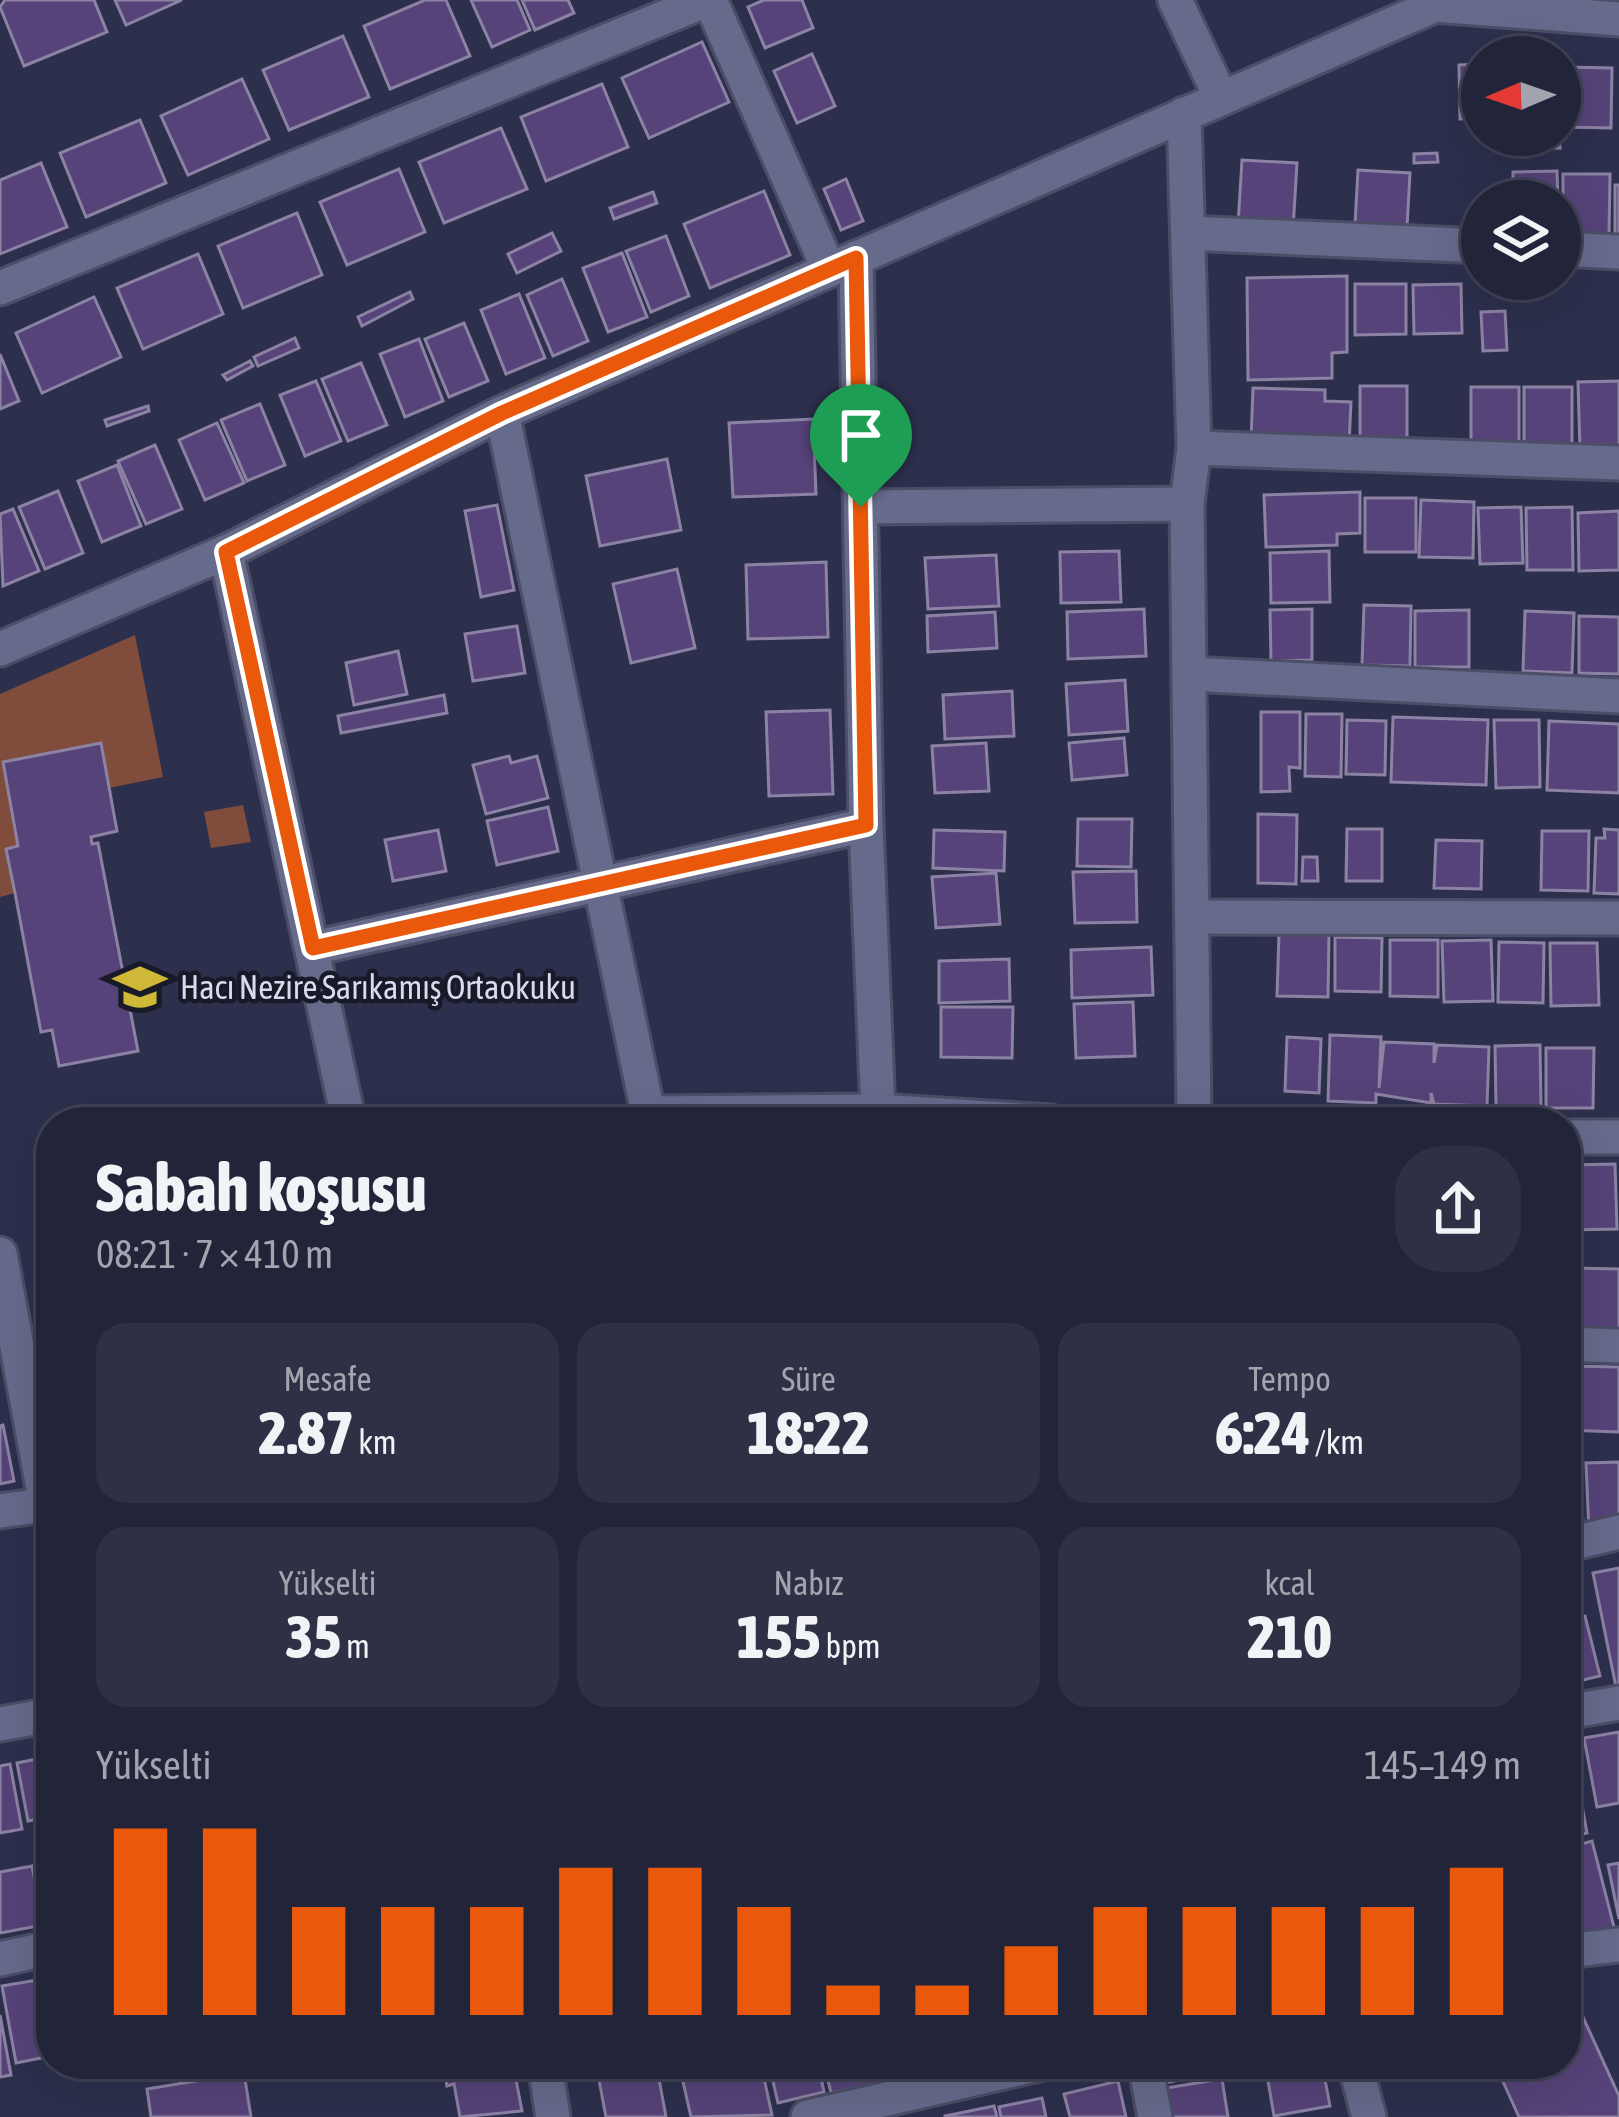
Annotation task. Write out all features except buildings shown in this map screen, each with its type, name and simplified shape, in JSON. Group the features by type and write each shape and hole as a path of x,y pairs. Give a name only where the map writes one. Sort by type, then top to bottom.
{"street":[{"path":"0,288 709,0 843,264 861,507 866,825 878,1107"},
{"path":"1175,0 1221,98"},
{"path":"0,650 226,552 502,413 1441,3 1619,19"},
{"path":"1184,114 1194,448 1187,504 1194,1107"},
{"path":"1188,233 1461,245"},
{"path":"1581,250 1619,252"},
{"path":"502,413 648,1107"},
{"path":"1194,448 1619,463"},
{"path":"861,507 1187,504"},
{"path":"226,552 346,1107"},
{"path":"1192,674 1619,696"},
{"path":"313,948 866,825"},
{"path":"1192,917 1619,918"},
{"path":"1581,1137 1619,1137"},
{"path":"0,1254 36,1438"},
{"path":"1581,1345 1619,1346"},
{"path":"0,1511 36,1506"},
{"path":"1581,1541 1619,1532"},
{"path":"1581,1709 1619,1703"},
{"path":"0,1724 36,1717"},
{"path":"1581,1949 1619,1945"},
{"path":"0,1959 36,1951"},
{"path":"547,2079 553,2117"},
{"path":"808,2117 974,2079"},
{"path":"1148,2079 1155,2117"},
{"path":"1359,2079 1370,2117"}],"shaded area":[{"path":"135,635 163,777 109,788 100,743 3,762 18,846 6,849 15,893 0,897 0,694"},
{"path":"243,805 251,842 211,848 204,812"}],"place":[{"name":"Hacı Nezire Sarıkamış Ortaokuku","path":"140,987"}],"route":[{"path":"856,258 861,507 866,825 313,948 226,552 502,413 856,258"}]}
